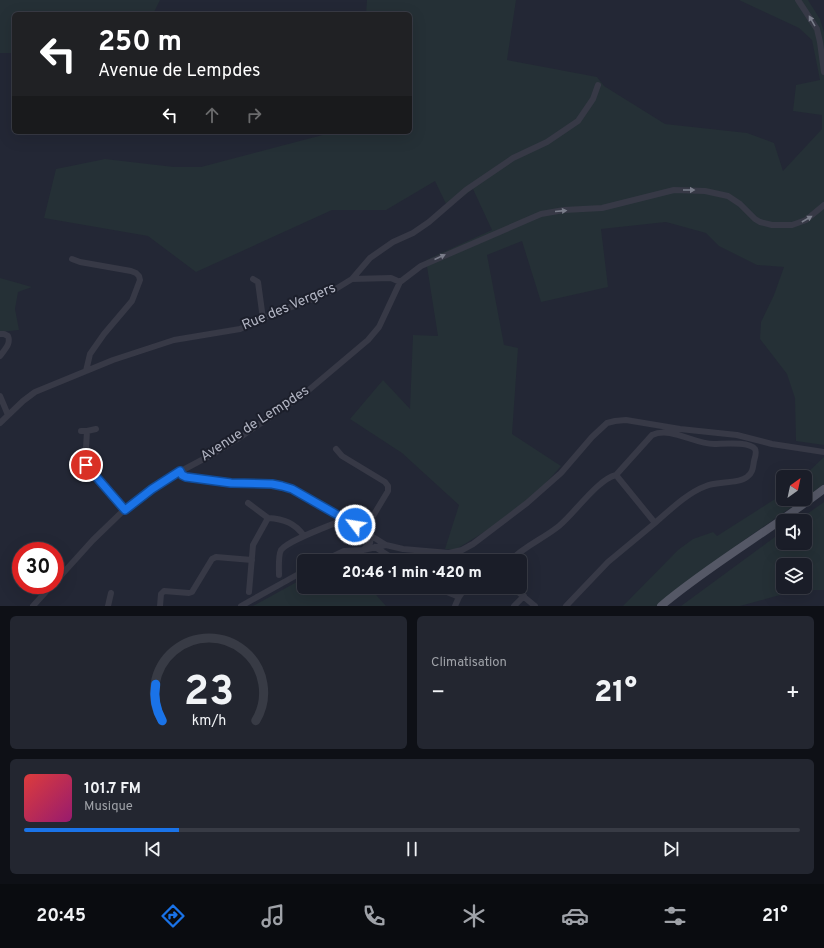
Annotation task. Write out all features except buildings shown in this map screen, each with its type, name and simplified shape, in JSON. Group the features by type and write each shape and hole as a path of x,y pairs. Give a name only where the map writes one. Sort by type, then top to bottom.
{"main road":[{"path":"661,606 688,585 824,489"}],"street":[{"path":"798,0 817,29 824,72"},
{"name":"Rue des Vergers","path":"0,423 23,401 35,392 113,360 174,340 240,329 281,310 298,305 334,290 352,278 370,258 393,242 429,222 472,186 513,158 547,142 578,121 593,99 598,85"},
{"path":"352,278 391,278 400,282 421,266 547,212 602,208 664,192 692,190 728,196 740,204 750,215 760,222 779,225 792,224 806,220 824,205"},
{"path":"72,259 80,262 131,271 139,276 140,280 132,301 104,334 90,354 86,371"},
{"path":"253,279 258,282 263,319"},
{"name":"Avenue de Lempdes","path":"64,572 93,540 125,510 152,489 180,471 213,454 304,394 368,340 379,327 400,282"},
{"path":"0,334 8,336 10,340 9,344 0,356"},
{"path":"0,396 8,415"},
{"path":"180,471 182,475 186,477 282,486 292,489 345,519 386,545 403,549 441,553 455,552 468,547 527,503 561,473 592,437 607,423 615,421 633,421 680,429 737,435 772,444 824,452"},
{"path":"96,429 84,431 86,465 125,510"},
{"path":"520,554 559,526 600,485 611,476 616,475 652,435 656,433 662,432 681,436 703,444 737,444 751,446 755,449 756,452 752,472 749,476 738,481 720,482 706,486 696,490 683,499 608,562 566,606"},
{"path":"336,449 342,456 385,482 388,486 388,491 364,532"},
{"path":"616,475 654,523"},
{"path":"248,503 268,518 276,518 295,525 304,536"},
{"path":"326,527 334,513"},
{"path":"249,592 253,545 268,518"},
{"path":"279,575 280,552 284,547 304,536 345,519"},
{"path":"363,550 370,544 371,536"},
{"path":"375,548 379,541"},
{"path":"338,554 344,551 363,550 386,545"},
{"path":"375,548 385,554"},
{"path":"160,606 161,594 164,591 192,592 212,559 216,557 252,560"},
{"path":"241,606 297,576"},
{"path":"108,606 111,593"},
{"path":"33,606 44,594"},
{"path":"452,594 459,597"},
{"path":"455,606 461,594"},
{"path":"521,594 535,606"},
{"path":"514,606 524,596"}],"shaded area":[{"path":"0,0 160,0 154,12 12,12 12,53 0,53"},
{"path":"367,0 516,0 507,60 597,77 604,86 665,124 747,133 774,143 783,171 822,129 822,115 793,111 796,85 820,80 812,40 799,28 739,0 808,0 820,19 824,32 824,445 796,441 795,398 787,374 760,339 761,322 774,295 784,267 757,265 719,246 706,233 666,222 601,229 608,287 541,302 522,241 487,255 504,345 518,348 512,434 561,466 540,490 494,526 455,550 445,549 459,505 402,453 350,419 383,380 410,409 413,335 438,336 426,260 492,230 473,189 448,208 435,181 386,210 332,210 196,272 148,236 44,218 56,169 105,159 174,167 201,167 326,134 412,134 412,12 366,12"},
{"path":"0,278 32,287 18,292 15,309 19,330 0,332"},
{"path":"824,457 824,484 812,493 812,470 810,470"},
{"path":"776,498 776,506 793,506 782,514 776,514 776,518 730,550 656,606 623,606 678,550 693,539 713,532 717,536"},
{"path":"824,502 824,590 812,590 812,558 776,558 776,594 784,594 740,606 681,606 776,536 776,550 812,550 812,514 807,514"},
{"path":"297,582 297,594 375,594 386,606 253,606"}],"route":[{"path":"86,465 125,510 166,479 180,471 182,475 186,477 231,483 272,484 292,489 355,525"}]}
